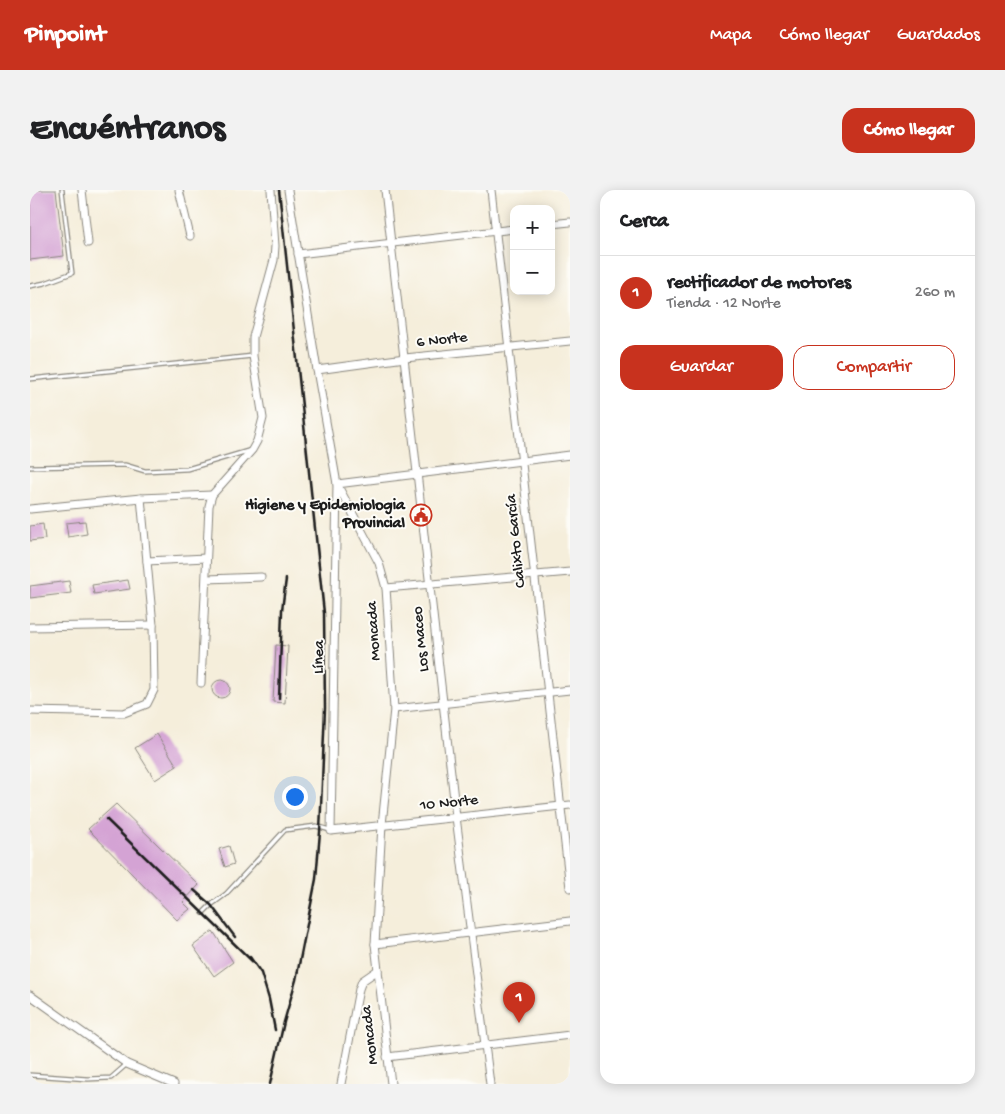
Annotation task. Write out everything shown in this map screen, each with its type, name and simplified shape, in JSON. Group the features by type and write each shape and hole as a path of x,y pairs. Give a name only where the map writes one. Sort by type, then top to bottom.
{"street":[{"path":"82,190 88,243"},
{"path":"179,190 190,236"},
{"path":"201,683 209,506 212,495 252,450 257,441 263,418 253,356 253,337 274,260 275,246 271,190"},
{"name":"Moncada","path":"288,190 337,484 379,563 386,588 394,709 382,825 375,944 391,1084"},
{"name":"Los Maceo","path":"385,190 456,817 490,1084"},
{"name":"Calixto García","path":"491,190 570,888"},
{"path":"555,224 570,222"},
{"path":"298,254 510,229"},
{"name":"6 Norte","path":"317,370 405,358 570,341"},
{"path":"337,484 570,455"},
{"name":"Línea","path":"331,830 337,484"},
{"path":"30,509 141,498 212,495"},
{"path":"30,711 124,713 148,704 154,690 153,625 141,498"},
{"path":"147,561 206,558"},
{"path":"386,588 570,572"},
{"path":"207,579 262,578"},
{"path":"30,627 153,625"},
{"path":"394,709 570,690"},
{"name":"10 Norte","path":"331,830 570,805"},
{"path":"375,944 570,920"},
{"path":"341,1084 359,989 362,981 378,970"},
{"path":"30,995 127,1064 174,1084"},
{"path":"387,1057 570,1035"}],"lane":[{"path":"30,286 45,283 72,273 62,190"},
{"path":"30,379 253,356"},
{"path":"30,467 125,466 145,471 188,469 252,450"},
{"path":"203,914 211,905 226,894 285,830 316,826 331,830"},
{"path":"30,1075 88,1079 111,1078 127,1064"}],"building":[{"path":"30,190 56,190 64,256 30,260"},
{"path":"85,521 87,534 68,537 66,523"},
{"path":"43,524 45,539 30,541 30,526"},
{"path":"128,580 130,589 94,594 92,585"},
{"path":"69,581 71,593 30,598 30,586"},
{"path":"276,645 288,646 285,703 273,702"},
{"path":"217,680 225,680 230,685 228,696 217,698 212,693 212,685"},
{"path":"157,734 177,766 155,780 135,748"},
{"path":"116,804 199,885 183,902 190,909 177,920 88,829"},
{"path":"229,846 234,864 225,867 219,849"},
{"path":"213,931 233,962 214,976 193,946"}],"railway":[{"path":"270,1084 296,980 316,879 320,832 325,708 324,613 279,190"},
{"path":"279,699 282,610 286,579"},
{"path":"106,819 254,963"},
{"path":"194,890 211,905 235,937"},
{"path":"250,957 261,973 269,999 275,1030"}],"place":[{"name":"Higiene y Epidemiologia Provincial","path":"421,515"},
{"name":"rectificador de motores","path":"519,1023"}]}
